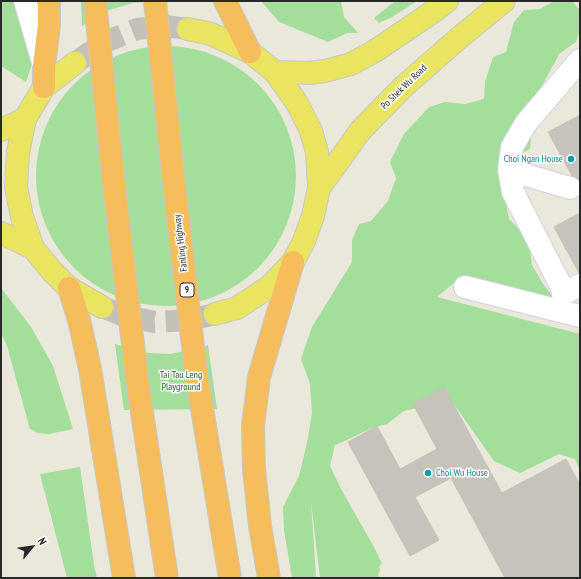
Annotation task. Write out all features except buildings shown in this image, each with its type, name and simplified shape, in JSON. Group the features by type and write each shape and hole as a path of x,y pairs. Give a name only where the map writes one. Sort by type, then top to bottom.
{"highway":[{"path":"44,87 44,66 49,25 49,1"},
{"path":"95,1 114,186 138,386 167,578"},
{"name":"Fanling Highway","path":"155,1 196,372 230,578"},
{"path":"224,1 250,52"},
{"path":"269,578 260,526 254,476 253,426 259,377 293,262"},
{"path":"69,288 79,320 90,369 124,578"}],"main road":[{"path":"274,72 308,73 326,71 351,64 375,51 438,9 447,1"},
{"name":"Po Shek Wu Road","path":"319,188 361,130 403,87 504,1"},
{"path":"188,29 211,34 250,52 274,72 297,103 312,131 317,152 319,188 313,216 304,241 293,262 269,288 237,308 215,314"},
{"path":"75,63 44,87 25,119 18,153 16,187 22,217 33,248 51,270 69,288 102,307"},
{"path":"1,130 25,119"},
{"path":"1,233 33,248"}],"lane":[{"path":"25,1 44,66"},
{"path":"579,63 526,123 512,147 509,170 513,192 562,288 563,294 580,285"},
{"path":"509,170 570,188"},
{"path":"466,286 580,316"}],"green space":[{"path":"1,1 52,1 26,82 1,66"},
{"path":"81,1 168,1 133,3 106,11 82,26"},
{"path":"261,1 341,1 344,17 358,33 347,33 328,42 279,22"},
{"path":"395,1 417,1 392,17 379,23 374,18"},
{"path":"554,1 572,1 580,10 580,30 576,42 560,53 534,100 530,149 520,154 505,198 509,219 520,230 530,249 532,265 543,284 558,303 462,276 437,297 580,334 580,471 575,459 559,454 520,473 494,461 451,400 404,411 387,424 372,428 336,445 335,444 330,466 382,564 379,566 380,570 378,575 381,578 320,578 311,501 316,578 292,578 284,530 283,507 299,476 312,413 310,384 301,359 312,327 352,262 352,240 359,224 371,221 388,201 396,178 390,162 404,134 429,107 445,102 465,104 484,99 485,82 493,57 506,52 514,22 524,10 540,9"},
{"path":"166,46 191,49 216,56 238,68 258,84 274,104 286,126 293,151 296,176 293,201 286,226 274,248 258,268 238,284 216,296 191,303 166,306 141,303 116,296 94,284 74,268 58,248 46,226 39,201 36,176 39,151 46,126 58,104 74,84 94,68 116,56 141,49"},
{"path":"1,288 31,327 53,366 73,429 48,434 38,433 30,429 7,346 1,333"},
{"name":"Tai Tau Leng Playground","path":"115,344 148,353 171,354 208,345 217,409 124,410"},
{"path":"80,467 97,578 67,578 40,474"}],"tunnel":[{"path":"75,63 105,42 137,29 166,26 188,29"},
{"path":"102,307 122,315 154,322 191,320 215,314"}],"place":[{"name":"Choi Ngan House","path":"571,159"},
{"name":"Choi Wu House","path":"428,473"}]}
